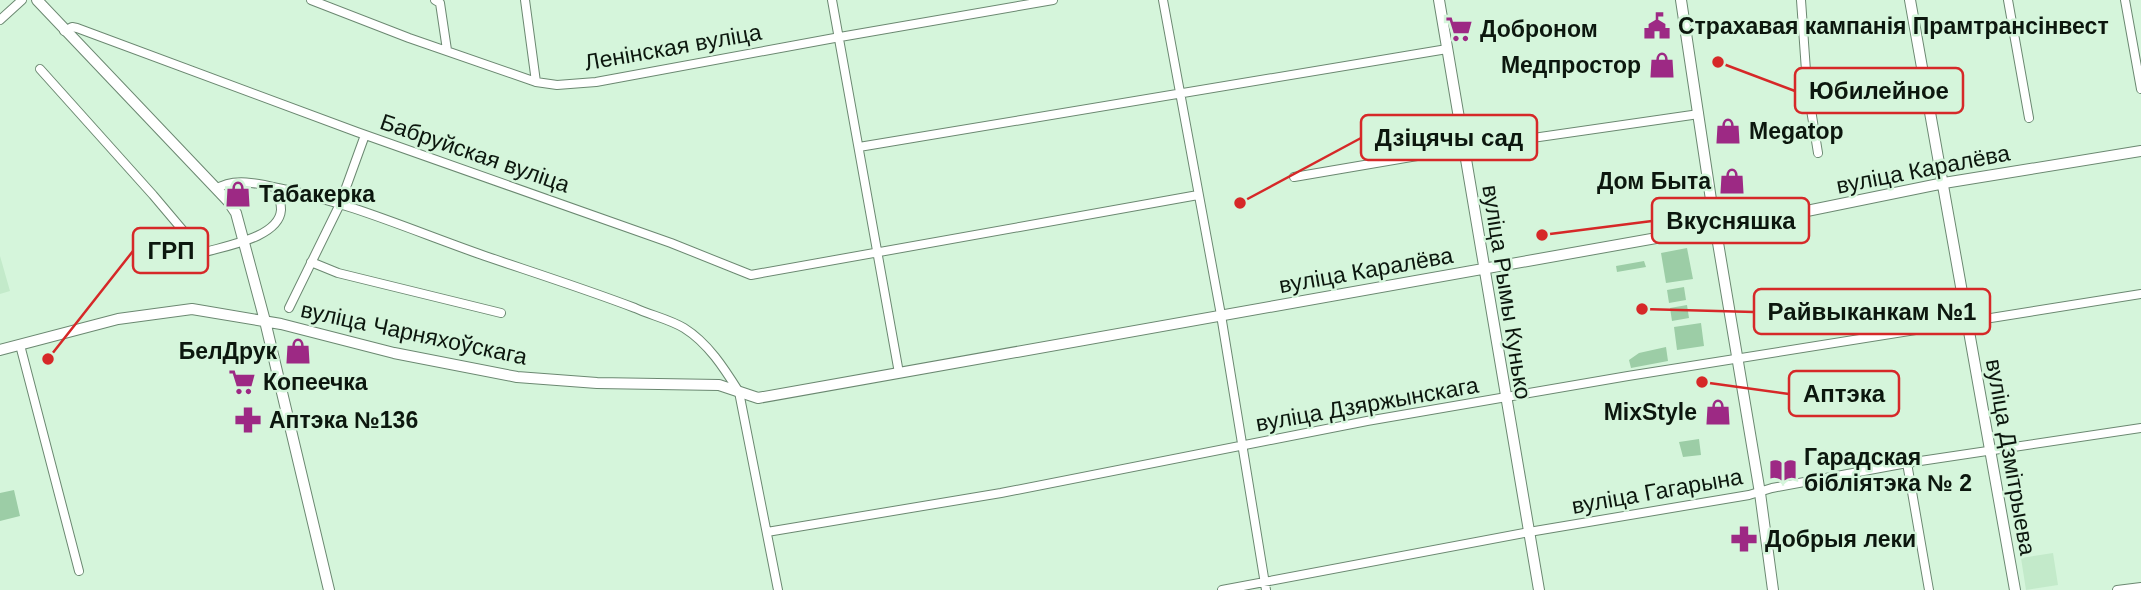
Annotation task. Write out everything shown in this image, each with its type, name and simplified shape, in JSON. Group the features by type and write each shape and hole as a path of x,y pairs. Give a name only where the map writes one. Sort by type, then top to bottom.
{"street":[{"path":"0,20 22,0"},
{"name":"вуліца Чарняхоўскага","path":"37,0 233,207 245,240 265,321"},
{"name":"Ленінская вуліца","path":"311,0 409,38 536,82 556,85 596,82 1053,0"},
{"path":"435,0 440,3 447,50"},
{"path":"525,0 536,82"},
{"path":"832,0 899,373"},
{"path":"1163,0 1221,315 1266,586"},
{"name":"вуліца Рымы Кунько","path":"1439,0 1539,590"},
{"path":"1681,0 1773,590"},
{"path":"1801,0 1807,85 1818,153"},
{"name":"вуліца Дзмітрыева","path":"1910,0 2015,590"},
{"path":"2008,0 2029,118"},
{"path":"2125,0 2139,55 2141,89"},
{"name":"Бабруйская вуліца","path":"64,31 77,27 365,135 671,243 751,275 1198,195"},
{"path":"859,147 1447,49"},
{"path":"40,69 202,253 270,229 277,223 281,212 278,188"},
{"path":"1294,177 1464,148 1699,114"},
{"path":"289,308 340,204 365,135"},
{"name":"вуліца Каралёва","path":"597,383 719,385 758,398 1797,213 1944,183 2141,151"},
{"path":"217,189 238,183 278,188 340,204 484,256 586,289 683,328 708,347 739,392 778,590"},
{"name":"вуліца Чарняхоўскага","path":"311,262 338,274 501,313"},
{"name":"вуліца Дзяржынскага","path":"767,532 1001,493 1367,421 2141,294"},
{"name":"вуліца Чарняхоўскага","path":"0,350 118,319 192,309 265,321 394,353 483,371 517,377 597,383"},
{"path":"265,321 329,590"},
{"path":"20,345 79,571"},
{"name":"вуліца Гагарына","path":"1222,590 1266,586 1529,531 1759,493 1772,488 1907,463 2141,428"},
{"path":"1907,463 1929,590"},
{"path":"2117,590 2141,587"}],"shaded area":[{"path":"1687,248 1693,279 1666,283 1661,253"},
{"path":"0,256 10,291 0,294"},
{"path":"1644,261 1646,267 1617,272 1616,266"},
{"path":"1684,287 1686,300 1669,303 1667,290"},
{"path":"1687,305 1689,318 1672,321 1670,308"},
{"path":"1701,323 1704,346 1677,350 1674,327"},
{"path":"1666,347 1668,361 1631,368 1629,360 1639,353"},
{"path":"1699,439 1701,455 1683,457 1679,442"},
{"path":"14,490 20,516 0,521 0,493"},
{"path":"2053,553 2058,585 2026,590 2021,558"}],"place":[{"name":"Страхавая кампанія Прамтрансінвест","path":"1657,26"},
{"name":"Доброном","path":"1459,29"},
{"name":"Юбилейное","path":"1718,62"},
{"name":"Медпростор","path":"1662,65"},
{"name":"Megatop","path":"1728,131"},
{"name":"Дом Быта","path":"1732,181"},
{"name":"Табакерка","path":"238,194"},
{"name":"Дзіцячы сад","path":"1240,203"},
{"name":"Вкусняшка","path":"1542,235"},
{"name":"Райвыканкам №1","path":"1642,309"},
{"name":"БелДрук","path":"298,351"},
{"name":"ГРП","path":"48,359"},
{"name":"Копеечка","path":"242,382"},
{"name":"Аптэка","path":"1702,382"},
{"name":"MixStyle","path":"1718,412"},
{"name":"Аптэка №136","path":"248,420"},
{"name":"Гарадская бібліятэка № 2","path":"1783,470"},
{"name":"Добрыя леки","path":"1744,539"}]}
